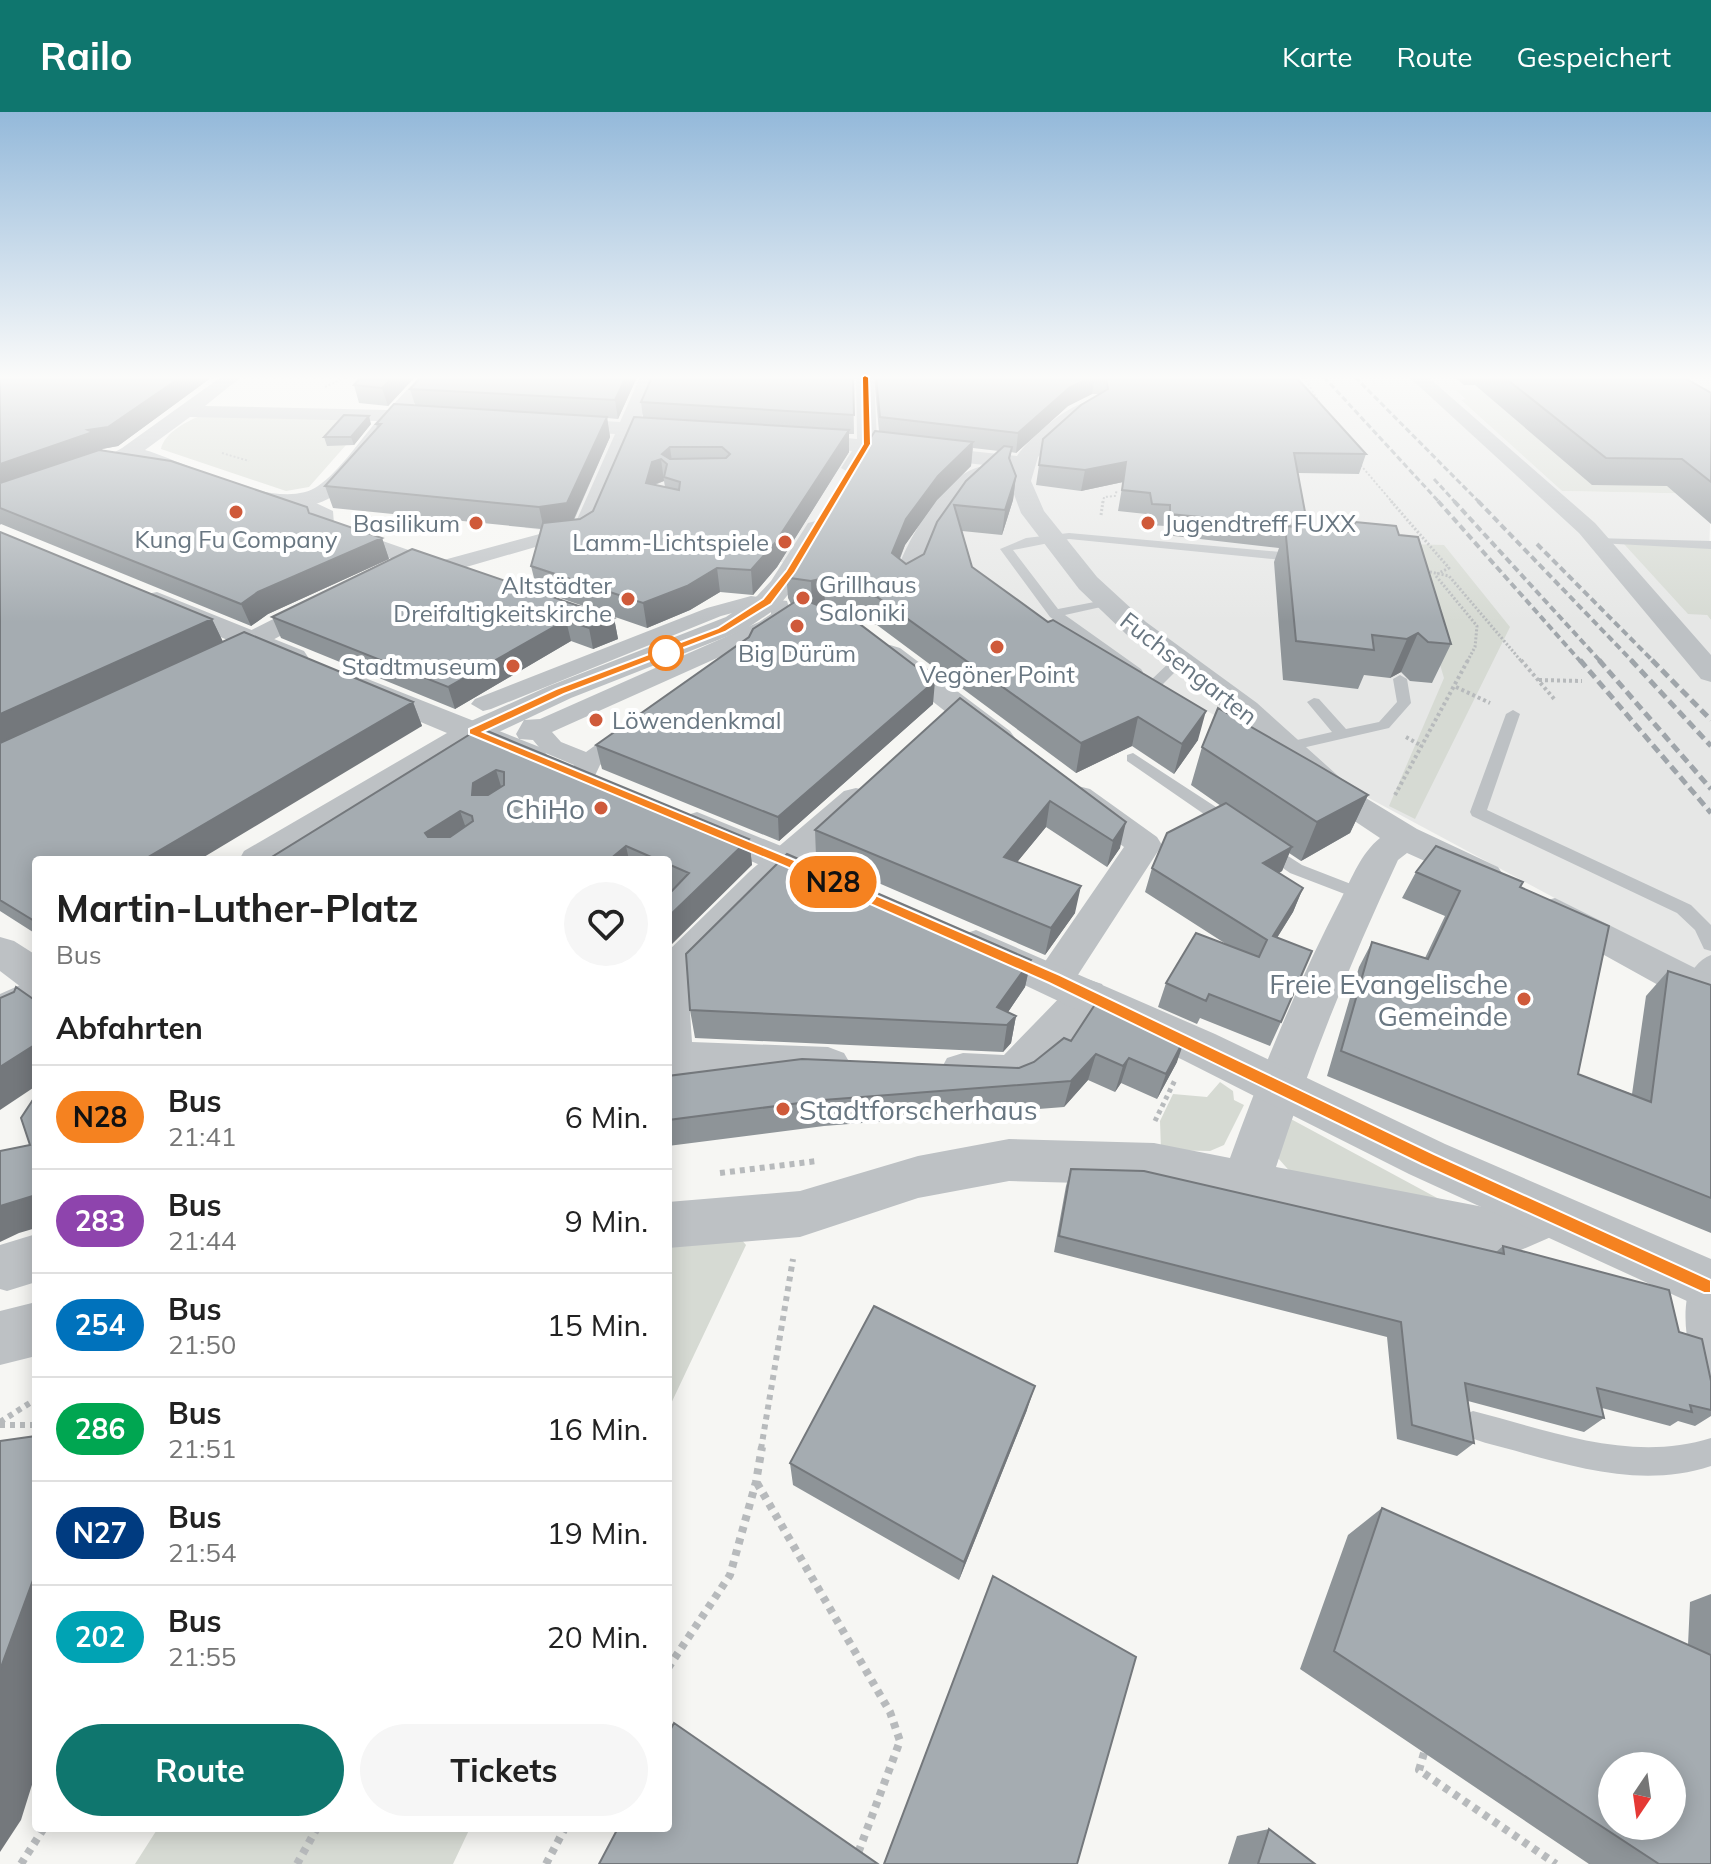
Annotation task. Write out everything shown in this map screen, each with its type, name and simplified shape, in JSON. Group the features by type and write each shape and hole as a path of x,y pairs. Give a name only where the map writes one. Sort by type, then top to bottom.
{"street":[{"path":"94,466 112,459"},
{"path":"148,459 269,501 303,502 327,515 324,527 467,577"},
{"path":"303,502 326,491 355,459"},
{"path":"383,574 409,561 440,567 562,534 583,533 614,459"},
{"path":"841,487 858,459"},
{"path":"907,580 910,563 935,523 970,481 997,459 1023,463 1027,459"},
{"path":"1508,459 1598,540 1711,673"},
{"name":"Fuchsengarten","path":"1023,463 1020,481 1024,498 1051,537 1105,602 1246,710 1272,748 1392,830 1705,981"},
{"path":"710,675 759,640 767,614 827,510"},
{"path":"184,674 254,641 279,623 344,592"},
{"path":"139,593 331,672 477,712 594,776"},
{"path":"264,856 477,712 613,627 648,639 714,612 767,614"},
{"path":"477,712 560,692 767,614"},
{"path":"594,776 552,747 534,730 664,670 767,614"},
{"path":"865,633 944,715 1043,770 1144,845 1071,987 1065,1023 1014,1073 921,1069"},
{"path":"594,776 649,718"},
{"path":"672,972 763,880 787,862 879,777"},
{"path":"670,814 871,899"},
{"path":"1247,1180 1278,1089 1392,830"},
{"path":"942,930 1199,1047 1278,1089 1707,1284"},
{"path":"0,951 32,973"},
{"path":"0,1015 32,996"},
{"path":"672,1059 874,1067"},
{"path":"672,1225 800,1214 918,1177 1009,1160 1154,1164 1247,1180 1494,1232 1514,1230 1549,1214"},
{"path":"0,1338 32,1330"}],"lane":[{"path":"1179,661 1160,690 1055,614 1006,549 1051,537 1318,559"},
{"path":"1598,540 1711,545"},
{"path":"1055,614 1105,602"},
{"path":"1272,748 1344,736 1384,725 1404,703 1400,679"},
{"path":"1314,702 1344,736"},
{"path":"1513,714 1478,812 1684,909 1703,927 1711,944"},
{"path":"1133,758 1296,869 1363,895"},
{"path":"1707,1284 1698,1335 1711,1377"},
{"path":"1473,1425 1634,1462 1666,1465 1711,1452"}],"path":[{"path":"1356,459 1449,568 1435,575"},
{"path":"1423,570 1449,576 1555,700"},
{"path":"1392,830 1475,647 1477,626 1435,575"},
{"path":"1538,680 1582,681"},
{"path":"1456,687 1513,714"},
{"path":"1154,1164 1155,1119 1172,1084 1199,1047"},
{"path":"672,1662 730,1575 756,1482 800,1214"},
{"path":"0,1424 32,1402"},
{"path":"0,1424 32,1425"},
{"path":"756,1482 890,1712 900,1741 854,1864"},
{"path":"1424,1753 1419,1770 1556,1864"},
{"path":"21,1864 41,1832"},
{"path":"297,1864 315,1832"},
{"path":"546,1864 563,1832"}],"shaded area":[{"path":"190,459 334,459 309,487 286,491"},
{"path":"558,459 1526,459 1562,491 1711,494 1707,615 1711,620 1711,982 978,588 525,528"},
{"path":"1526,459 1711,459 1711,494 1562,491"},
{"path":"1404,544 1444,545 1510,627 1415,819 1389,806 1444,678"},
{"path":"1624,544 1711,548 1711,620 1707,615 1688,614"},
{"path":"1220,1082 1233,1091 1234,1100 1244,1105 1224,1145 1210,1151 1161,1150 1160,1121 1173,1094 1207,1097"},
{"path":"1289,1118 1452,1206 1293,1175 1278,1158"},
{"path":"735,1232 746,1245 672,1402 672,1240"},
{"path":"155,1832 468,1832 453,1864 135,1864"}],"building":[{"path":"73,459 156,459 307,507 309,513 382,538 258,592 241,604 0,508 0,483"},
{"path":"350,459 588,459 567,503 539,507 325,486"},
{"path":"616,459 830,459 775,543 751,570 717,568 687,586 643,603 531,566 543,523 580,519 593,511","holes":["661,459 667,464 664,477 680,482 679,490 646,483 652,462"]},
{"path":"857,459 956,459 938,476 906,519 892,553 906,564 924,554 937,522 966,481 990,459 1009,459 1016,476 1005,510 954,505 972,567 1048,622 1053,620 1206,711 1182,744 1138,717 1081,743 877,597 824,578 811,581 790,578 786,571"},
{"path":"1040,459 1295,459 1308,528 1170,514 1170,505 1152,504 1150,493 1122,490 1126,462 1085,470 1039,465"},
{"path":"1664,459 1711,459 1711,482 1682,459"},
{"path":"1355,522 1396,526 1399,535 1418,537 1451,644 1428,642 1418,633 1407,639 1372,635 1374,650 1296,641 1285,526 1349,532 1354,530"},
{"path":"0,532 212,619 0,714"},
{"path":"412,549 614,618 589,628 566,620 448,687 272,617"},
{"path":"807,594 812,603 853,619 935,681 778,817 596,745 749,637 753,629"},
{"path":"244,632 413,702 150,856 32,856 32,920 0,900 0,743"},
{"path":"960,698 1126,822 1113,841 1050,801 1004,857 1081,886 1051,928 815,830"},
{"path":"1218,708 1368,795 1317,822 1202,747"},
{"path":"480,728 749,839 672,913 672,891 689,873 672,866 672,856 649,856 626,846 614,856 273,856","holes":["496,770 504,772 504,785 488,795 472,795 473,783","460,811 472,816 473,821 450,837 428,837 425,833"]},
{"path":"1226,803 1292,847 1263,863 1303,888 1273,936 1312,951 1281,1022 1209,994 1206,1001 1166,983 1196,933 1259,957 1267,940 1152,868 1167,833"},
{"path":"1436,846 1523,882 1520,887 1609,926 1578,1074 1651,1102 1668,971 1711,985 1711,1198 1341,1051 1372,942 1428,959 1460,891 1416,872"},
{"path":"787,854 1031,960 997,1007 1016,1016 1007,1025 690,1010 686,954"},
{"path":"16,987 32,998 32,1047 0,1067 0,998 14,992"},
{"path":"1098,1000 1186,1036 1166,1074 1129,1058 1123,1066 1096,1054 1071,1081 823,1100 672,1119 672,1075 802,1059 1019,1068 1034,1062 1064,1038 1071,1041"},
{"path":"32,1101 32,1196 0,1206 0,1151 30,1145 21,1118"},
{"path":"1071,1169 1144,1171 1504,1254 1503,1246 1669,1290 1679,1332 1702,1339 1711,1381 1711,1410 1690,1405 1692,1412 1597,1388 1604,1418 1465,1383 1474,1443 1412,1425 1401,1322 1059,1236"},
{"path":"874,1306 1035,1386 964,1562 790,1463"},
{"path":"32,1437 32,1583 0,1670 0,1441"},
{"path":"1382,1508 1711,1655 1711,1864 1659,1864 1622,1840 1686,1840 1686,1752 1598,1752 1598,1824 1334,1651"},
{"path":"993,1576 1136,1657 1077,1864 884,1864"},
{"path":"674,1723 878,1864 599,1864 616,1832 672,1832"},
{"path":"1269,1829 1315,1864 1258,1864"}],"railway":[{"path":"1399,459 1440,503"},
{"path":"1436,459 1480,503"},
{"path":"1434,479 1456,503"},
{"path":"1438,501 1581,662"},
{"path":"1454,501 1601,662"},
{"path":"1478,501 1633,662"},
{"path":"1537,544 1654,662"},
{"path":"1580,660 1711,813"},
{"path":"1599,660 1711,789"},
{"path":"1631,660 1711,746"},
{"path":"1652,660 1711,720"}],"bus line":[{"name":"N28","path":"858,459 782,585 767,602 722,630 560,692 473,732 787,862 1054,979 1427,1159 1711,1286"}],"place":[{"name":"Kung Fu Company","path":"236,512"},
{"name":"Basilikum","path":"476,523"},
{"name":"Jugendtreff FUXX","path":"1148,523"},
{"name":"Lamm-Lichtspiele","path":"785,542"},
{"name":"Grillhaus Saloniki","path":"803,598"},
{"name":"Altstädter Dreifaltigkeitskirche","path":"628,599"},
{"name":"Big Dürüm","path":"797,626"},
{"name":"Vegöner Point","path":"997,647"},
{"name":"Stadtmuseum","path":"513,666"},
{"name":"Löwendenkmal","path":"596,720"},
{"name":"ChiHo","path":"601,808"},
{"name":"Freie Evangelische Gemeinde","path":"1524,999"},
{"name":"Stadtforscherhaus","path":"783,1109"}]}
